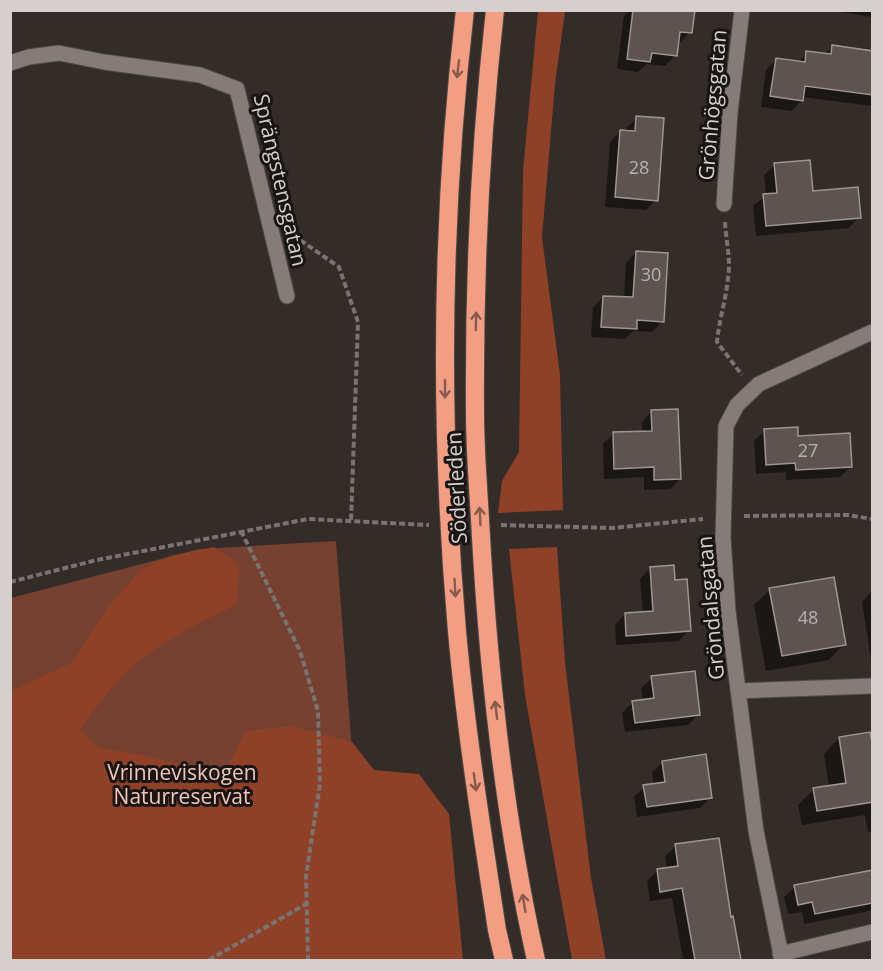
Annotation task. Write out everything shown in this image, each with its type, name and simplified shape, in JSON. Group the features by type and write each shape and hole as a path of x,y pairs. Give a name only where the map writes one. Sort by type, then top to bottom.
{"highway":[{"name":"Söderleden","path":"465,10 455,91 446,251 445,425 457,631 468,733 504,960"},
{"name":"Söderleden","path":"495,10 488,76 477,246 475,415 486,616 495,707 526,916 536,960"}],"street":[{"name":"Grönhögsgatan","path":"724,204 730,113 742,10"},
{"name":"Sprängstensgatan","path":"10,63 29,57 59,53 104,62 200,75 237,89 287,296"},
{"name":"Gröndalsgatan","path":"781,957 756,831 728,611 723,517 726,426 737,405 759,384 873,332"},
{"path":"738,691 873,686"},
{"path":"781,957 873,932"}],"path":[{"path":"724,204 729,276 719,320 717,342 752,391"},
{"path":"269,221 339,267 358,322 351,521"},
{"path":"501,525 612,528 723,517 772,515 848,516 873,519"},
{"path":"10,582 97,560 308,519 432,525"},
{"path":"241,531 300,651 318,711 320,784 306,876 308,960"},
{"path":"209,960 306,904"}],"green space":[{"path":"538,11 565,11 555,84 542,237 560,375 563,510 498,513 502,481 519,452 523,171"},
{"name":"Vrinneviskogen Naturreservat","path":"336,541 352,751 11,960 11,598 199,549"},
{"name":"Vrinneviskogen Naturreservat","path":"214,547 239,564 237,604 180,633 138,662 111,689 80,730 99,748 224,773 246,731 291,726 352,742 374,770 419,774 449,814 463,960 11,960 11,691 73,662 107,608 142,569 171,556"},
{"path":"557,547 565,662 591,878 606,960 572,960 525,695 509,549"}],"building":[{"path":"633,10 695,10 692,33 680,32 677,56 652,53 650,62 627,59"},
{"path":"832,45 873,51 873,95 805,86 803,101 770,96 776,58 805,62 806,51 831,54"},
{"path":"636,116 664,118 658,201 615,197 620,130 635,131"},
{"path":"810,160 813,191 858,187 861,218 766,226 763,194 777,193 774,163"},
{"path":"636,251 668,253 664,322 637,320 637,329 601,327 603,296 633,297"},
{"path":"678,409 681,479 654,480 654,467 614,469 613,432 652,431 651,410"},
{"path":"798,427 798,436 850,433 852,467 796,470 795,463 766,465 764,429"},
{"path":"674,565 675,580 687,579 691,631 626,636 625,613 653,611 650,567"},
{"path":"834,577 846,645 782,656 769,588"},
{"path":"695,671 700,715 635,723 632,701 654,698 651,676"},
{"path":"870,732 873,747 873,802 817,811 813,788 846,783 839,737"},
{"path":"706,754 712,798 647,807 643,785 665,782 662,761"},
{"path":"719,838 731,917 733,916 741,960 695,960 682,888 660,892 657,869 678,866 675,844"},
{"path":"873,870 873,903 815,914 812,902 798,905 794,885"}]}
